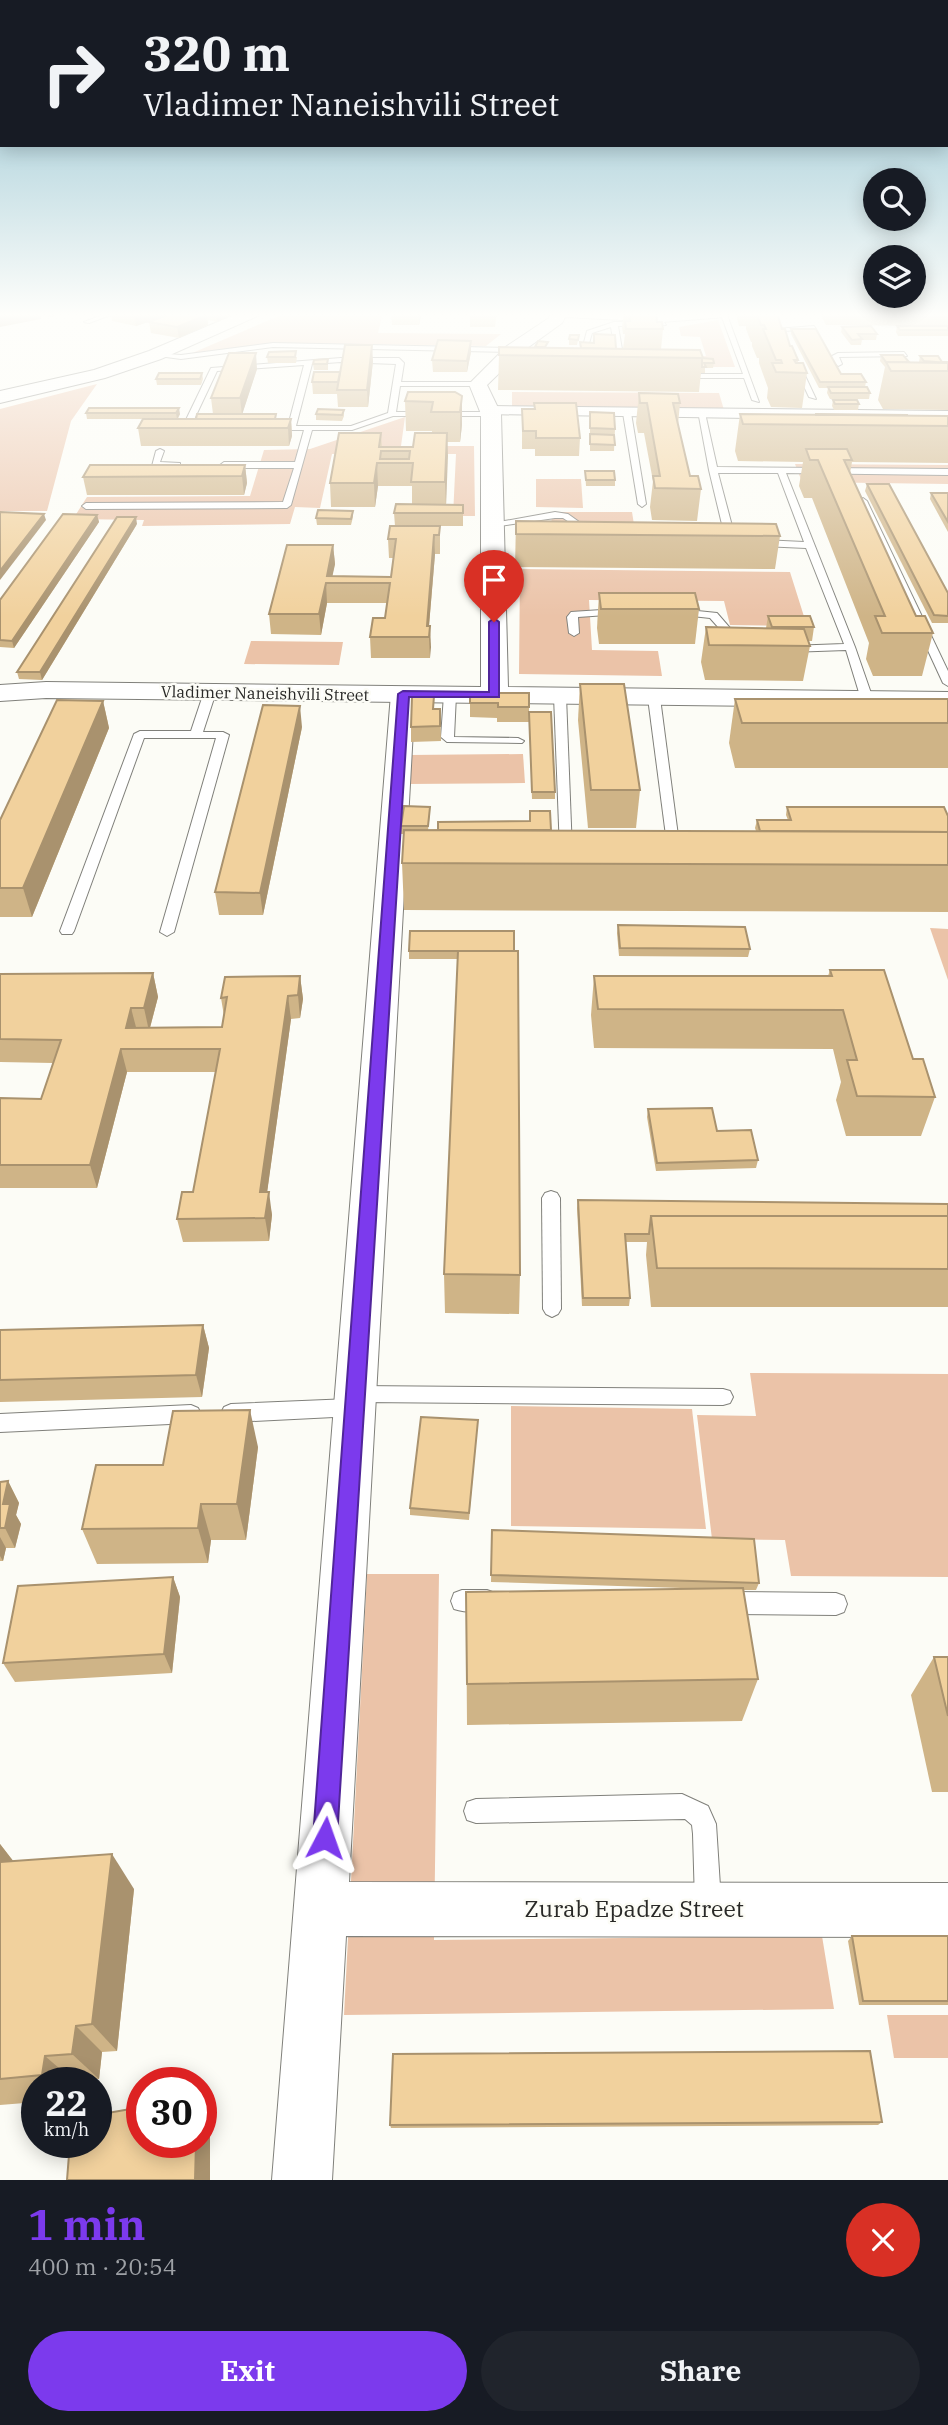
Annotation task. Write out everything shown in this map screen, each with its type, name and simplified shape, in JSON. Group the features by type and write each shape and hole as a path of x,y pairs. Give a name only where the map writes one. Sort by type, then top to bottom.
{"street":[{"path":"491,414 495,695"},
{"path":"681,414 807,420 948,416"},
{"name":"Vladimer Naneishvili Street","path":"1,693 46,690 948,699"},
{"path":"302,2180 403,694"},
{"name":"Zurab Epadze Street","path":"320,1909 948,1910"}],"lane":[{"path":"193,414 186,428 212,428"},
{"path":"291,428 295,414"},
{"path":"265,428 352,428 392,414 418,414"},
{"path":"627,414 642,504"},
{"path":"701,414 729,541"},
{"path":"86,506 287,505 309,428"},
{"path":"160,450 155,464 183,465"},
{"path":"208,465 299,465"},
{"path":"713,470 948,472"},
{"path":"781,471 850,647 867,699"},
{"path":"849,471 855,484"},
{"path":"861,496 948,683"},
{"path":"493,524 555,515 565,516 577,524"},
{"path":"716,541 809,545"},
{"path":"574,633 572,617 575,614 623,612"},
{"path":"663,612 713,615 742,647 748,649"},
{"path":"771,649 850,647"},
{"path":"196,735 211,692"},
{"path":"450,695 447,737 451,740 517,741"},
{"path":"560,696 566,851"},
{"path":"654,698 674,852"},
{"path":"67,931 140,734 223,735 167,932"},
{"path":"551,1198 552,1309"},
{"path":"0,1423 211,1414 355,1401 723,1398"},
{"path":"462,1601 503,1601"},
{"path":"712,1603 836,1604"},
{"path":"476,1811 682,1806 695,1811 703,1820 709,1908"}],"shaded area":[{"path":"0,414 76,414 71,421 47,511 0,511"},
{"path":"405,417 401,446 474,446 475,516 453,516 456,454 332,454 320,508 295,507 290,524 142,526 144,520 73,519 87,497 250,496 264,450 310,449"},
{"path":"795,464 948,465 948,484 802,482"},
{"path":"536,479 581,479 583,508 536,507"},
{"path":"551,512 632,512 637,544 553,544"},
{"path":"520,569 790,572 807,626 730,625 724,601 589,600 592,650 658,651 662,676 519,674"},
{"path":"251,641 343,642 339,665 244,664"},
{"path":"523,754 525,783 407,784 409,755"},
{"path":"930,928 948,929 948,980"},
{"path":"750,1373 948,1374 948,1577 791,1576 785,1540 712,1539 697,1415 756,1416"},
{"path":"511,1406 692,1409 706,1529 511,1526"},
{"path":"367,1574 439,1574 434,1940 822,1936 834,2009 344,2015"},
{"path":"887,2015 948,2015 948,2058 894,2058"}],"building":[{"path":"197,414 276,414 275,419 196,419"},
{"path":"522,414 577,414 580,438 536,438 536,431 523,431"},
{"path":"590,414 614,414 615,429 590,428"},
{"path":"649,414 675,414 690,476 698,476 701,489 655,488 653,476 660,476"},
{"path":"740,414 948,416 948,426 743,424"},
{"path":"816,414 908,415 816,415"},
{"path":"143,419 291,419 288,428 138,428"},
{"path":"339,433 381,433 379,447 413,447 415,433 447,433 445,482 411,482 413,463 377,463 374,483 330,483","holes":["381,451 410,451 409,459 380,459"]},
{"path":"590,434 614,435 615,445 590,444"},
{"path":"806,449 847,449 852,460 844,460 916,616 925,616 933,633 882,633 875,616 885,616 818,460 810,460"},
{"path":"90,465 245,465 242,476 83,477"},
{"path":"585,471 614,471 615,480 586,480"},
{"path":"867,484 889,484 948,593 948,616 934,615"},
{"path":"931,493 948,493 948,522"},
{"path":"396,504 463,505 463,513 394,513"},
{"path":"318,510 353,511 351,519 316,518"},
{"path":"0,512 44,514 0,571"},
{"path":"63,514 97,515 12,641 0,640 0,600"},
{"path":"117,517 136,517 40,672 17,672"},
{"path":"516,521 776,524 780,536 516,534"},
{"path":"390,526 440,526 439,535 434,535 427,626 430,626 429,637 370,637 373,618 385,618 390,583 326,583 319,614 269,614 287,545 333,545 327,576 391,577 396,539 388,539"},
{"path":"599,593 695,593 699,609 601,609"},
{"path":"768,616 810,616 814,627 772,627"},
{"path":"706,627 804,629 810,646 709,645"},
{"path":"580,684 624,684 640,790 591,790"},
{"path":"470,693 529,693 529,707 470,703"},
{"path":"412,696 434,696 433,709 440,709 440,726 411,727"},
{"path":"735,699 948,699 948,723 742,723"},
{"path":"57,700 103,701 23,888 0,888 0,820"},
{"path":"263,705 300,706 260,893 215,892"},
{"path":"529,712 551,712 555,792 532,792"},
{"path":"404,806 430,807 428,826 401,826"},
{"path":"787,807 944,807 948,816 948,832 760,831 757,820 791,820"},
{"path":"530,811 550,811 551,830 438,830 438,822 530,821"},
{"path":"404,830 948,832 948,865 402,863"},
{"path":"618,925 745,927 750,949 620,948"},
{"path":"410,931 514,931 514,951 409,951"},
{"path":"458,951 518,951 520,1275 444,1274"},
{"path":"830,970 884,970 913,1059 923,1059 935,1097 857,1096 847,1060 857,1060 843,1010 598,1009 594,976 832,976"},
{"path":"153,973 144,1008 131,1008 126,1028 222,1027 227,997 221,998 225,977 300,976 298,995 288,996 260,1192 269,1192 265,1218 177,1219 182,1192 193,1192 220,1049 121,1049 90,1165 0,1165 0,1098 41,1099 61,1040 0,1039 0,974"},
{"path":"712,1108 717,1131 751,1130 758,1160 657,1163 648,1109"},
{"path":"578,1200 948,1204 948,1216 651,1216 649,1234 625,1234 630,1298 583,1298"},
{"path":"651,1216 948,1216 948,1269 657,1268"},
{"path":"203,1325 196,1375 0,1380 0,1330"},
{"path":"250,1410 237,1504 201,1504 198,1528 82,1529 96,1465 163,1465 173,1411"},
{"path":"421,1417 478,1420 469,1513 410,1508"},
{"path":"8,1481 3,1504 10,1504 5,1528 0,1528 0,1482"},
{"path":"492,1530 754,1539 759,1583 491,1575"},
{"path":"173,1577 164,1654 3,1663 18,1586"},
{"path":"743,1588 758,1679 467,1684 466,1592"},
{"path":"934,1657 948,1657 948,1716"},
{"path":"112,1854 92,2024 76,2026 72,2054 45,2056 43,2067 21,2067 21,2077 0,2079 0,1862"},
{"path":"852,1936 948,1936 948,2001 863,2001"},
{"path":"870,2051 882,2122 390,2125 393,2054"},
{"path":"126,2110 126,2158 196,2158 195,2180 67,2180 69,2158 112,2158 112,2112"}],"route":[{"path":"325,1838 403,694 495,695 494,622"}]}
